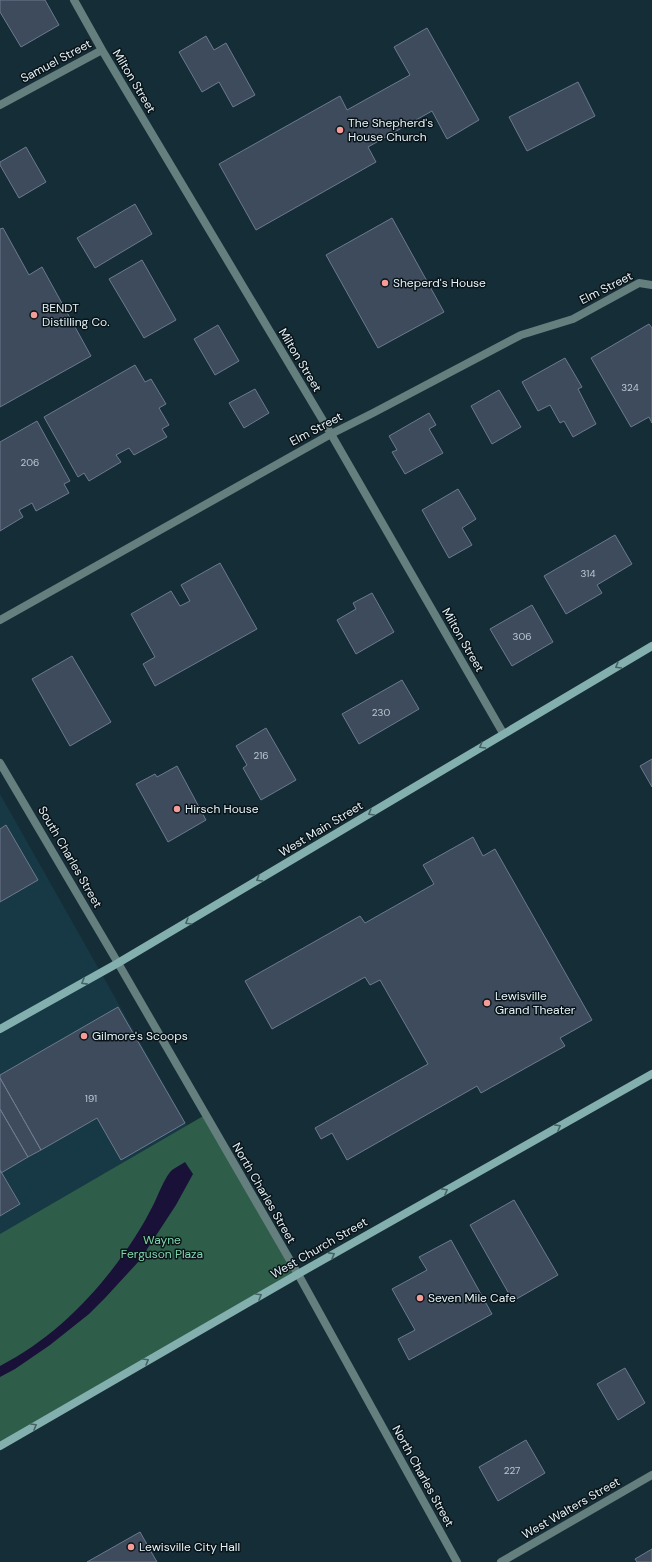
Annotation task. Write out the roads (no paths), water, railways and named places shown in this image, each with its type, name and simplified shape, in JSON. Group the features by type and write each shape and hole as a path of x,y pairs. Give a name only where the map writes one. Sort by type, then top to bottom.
{"main road":[{"name":"West Main Street","path":"0,1029 118,963 503,733 652,646"},
{"name":"West Church Street","path":"0,1446 298,1274 652,1074"}],"street":[{"name":"Milton Street","path":"74,0 102,50 331,434 503,733"},
{"name":"Samuel Street","path":"0,105 102,50"},
{"name":"Elm Street","path":"0,620 331,434 521,335 573,319 639,282 652,285"},
{"name":"South Charles Street","path":"0,763 118,963"},
{"name":"North Charles Street","path":"118,963 298,1274 457,1562"},
{"name":"West Walters Street","path":"501,1562 652,1475"}],"place":[{"name":"The Shepherd's House Church","path":"340,130"},
{"name":"Sheperd's House","path":"385,283"},
{"name":"BENDT Distilling Co.","path":"34,315"},
{"name":"Hirsch House","path":"177,809"},
{"name":"Lewisville Grand Theater","path":"487,1003"},
{"name":"Gilmore's Scoops","path":"84,1036"},
{"name":"Seven Mile Cafe","path":"420,1298"},
{"name":"Lewisville City Hall","path":"131,1547"}],"park label":[{"name":"Wayne Ferguson Plaza","path":"162,1247"}]}
